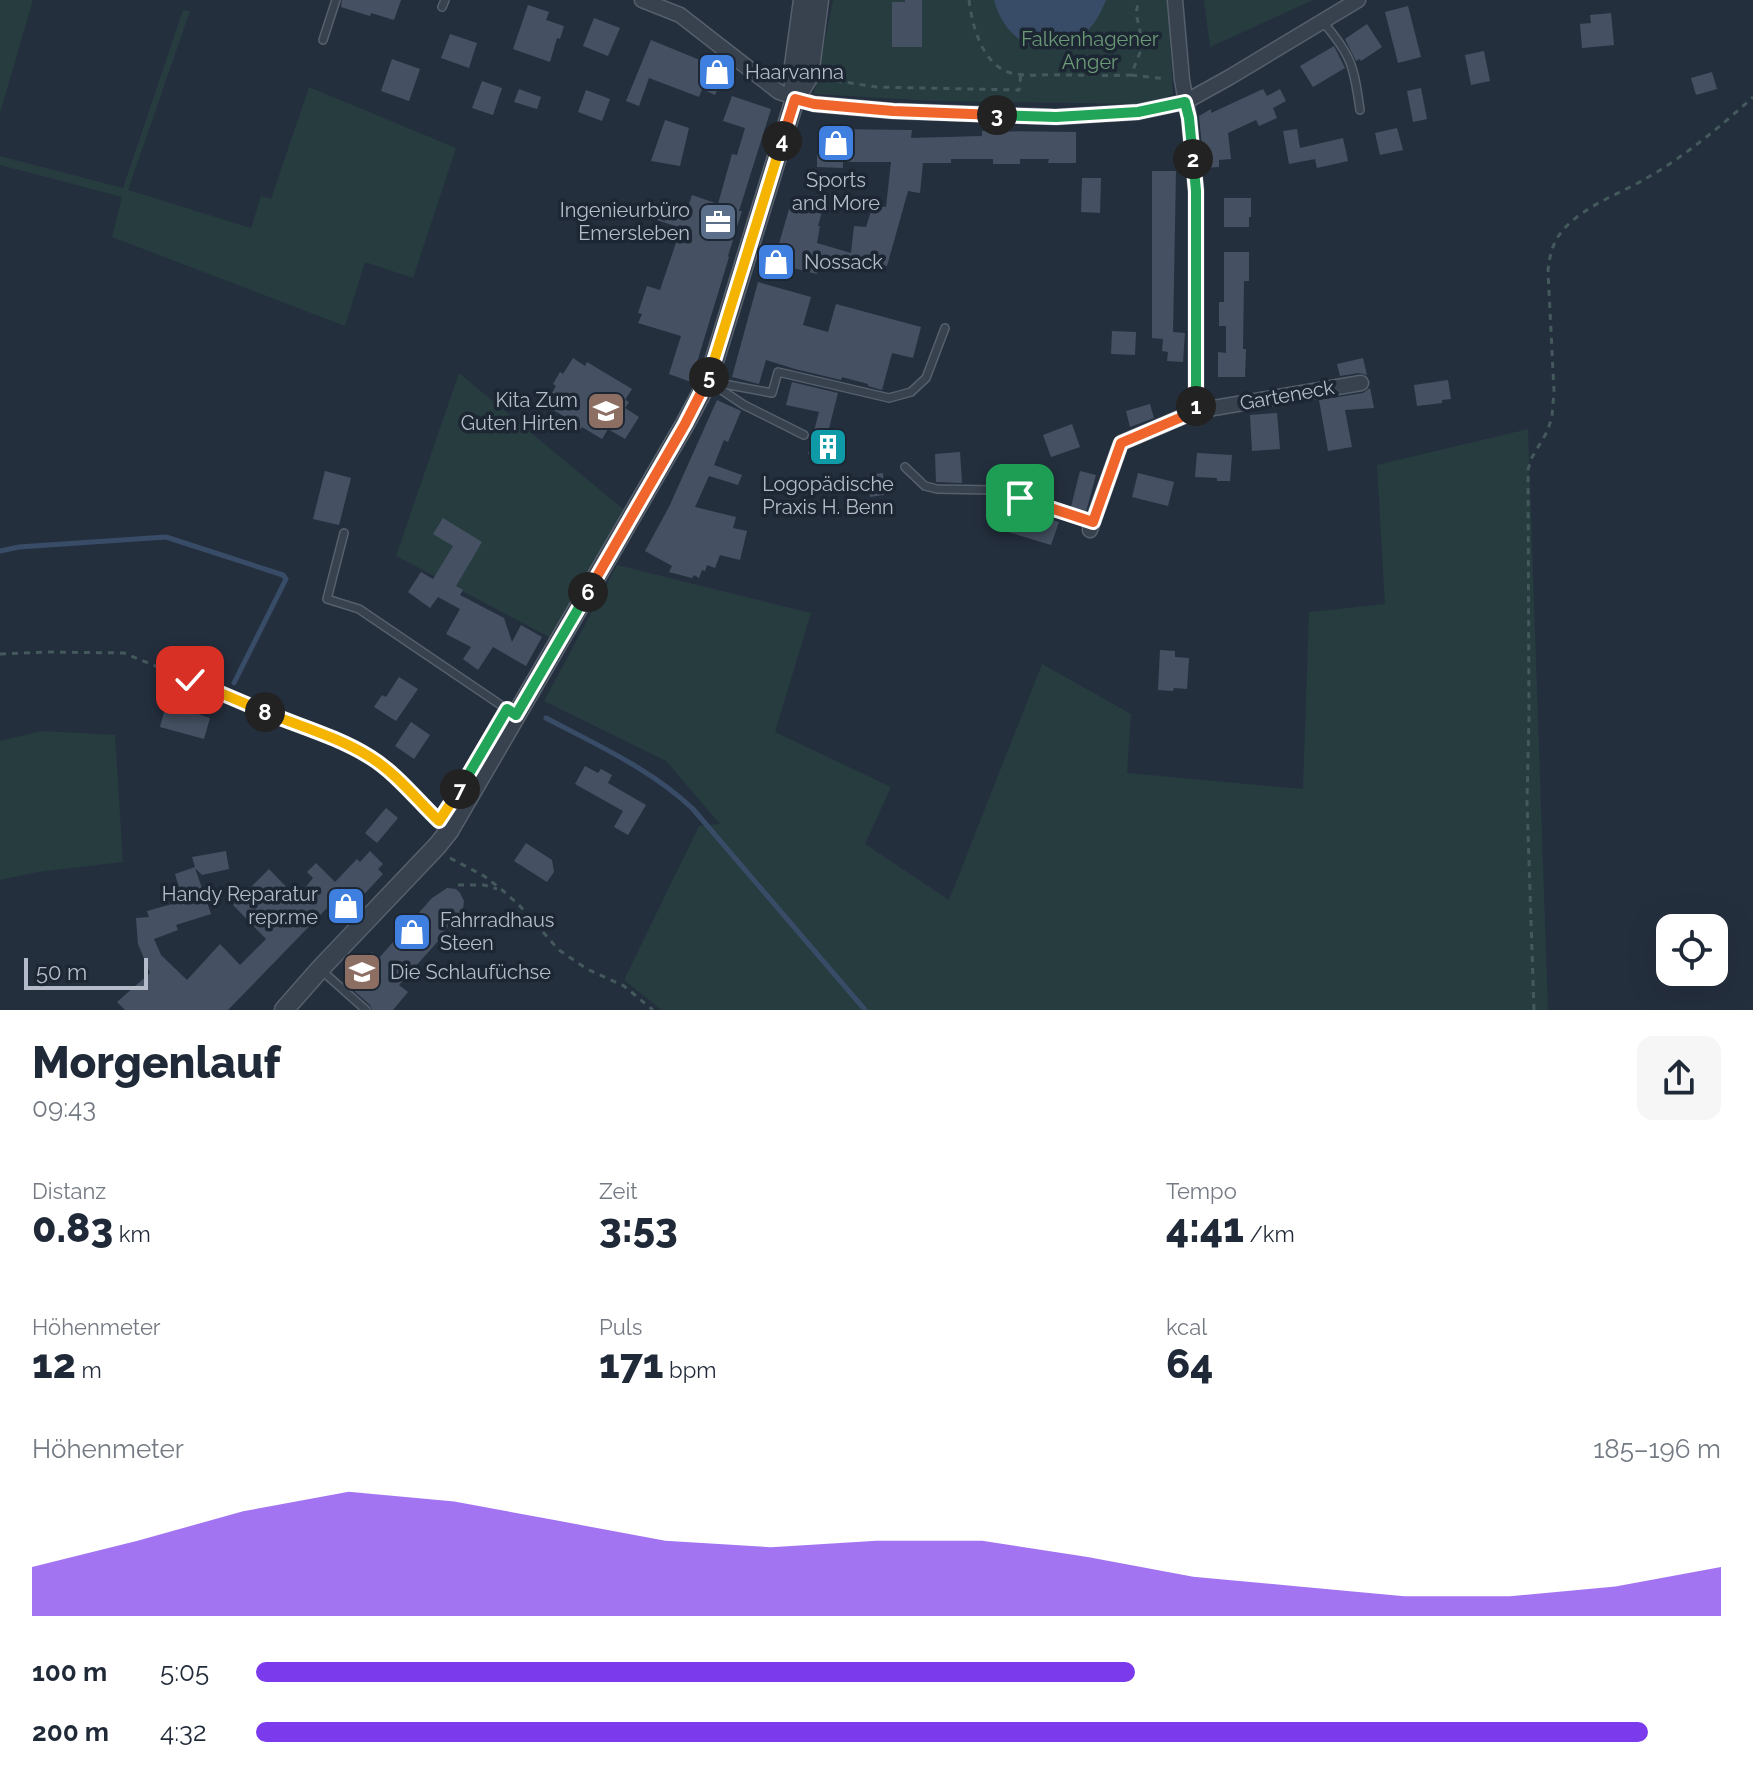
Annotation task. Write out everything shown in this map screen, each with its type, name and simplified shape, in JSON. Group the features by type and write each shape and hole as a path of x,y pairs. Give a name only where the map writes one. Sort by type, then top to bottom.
{"street":[{"path":"642,0 680,7 779,92 795,99 814,104 893,111 1056,117 1138,112 1185,102 1358,0"},
{"path":"795,99 793,73 803,0"},
{"path":"284,1010 443,839 678,438 708,381 795,99 809,76 819,0"},
{"path":"1175,0 1196,191 1196,411"},
{"name":"Garteneck","path":"1091,526 1121,443 1196,411 1361,383"}],"lane":[{"path":"323,40 336,0"},
{"path":"1323,22 1351,61 1360,110"},
{"path":"708,381 772,393 778,372 889,398 911,392 926,378 945,328"},
{"path":"708,381 744,405 804,435"},
{"path":"905,467 925,486 993,490 1048,506 1091,526"},
{"path":"344,533 327,599 359,609 516,715"},
{"path":"320,969 366,1010"}],"path":[{"path":"969,0 975,33 987,56 1007,72 1131,75 1182,80"},
{"path":"1131,75 1143,45 1136,13 1139,0"},
{"path":"820,78 877,87 1019,90 1021,74"},
{"path":"1534,1010 1527,802 1528,470 1552,417 1550,252 1555,240 1571,222 1685,154 1753,97"},
{"path":"0,654 124,653 352,747 372,758 439,821 445,813"},
{"path":"449,856 501,889 559,950 587,969 624,986 653,1010"},
{"path":"458,885 484,885 501,889"}],"green space":[{"path":"0,0 33,0 0,113"},
{"name":"Falkenhagener Anger","path":"833,0 1168,0 1173,94 1151,104 933,101 814,94"},
{"path":"1204,0 1313,0 1210,47"},
{"path":"183,10 190,11 128,190 251,228 261,196 271,199 309,87 456,148 413,278 365,262 345,326 112,237 122,197 0,165 0,156 123,188"},
{"path":"459,373 629,514 555,640 396,556"},
{"path":"1528,429 1548,1010 662,1010 624,980 699,826 720,824 666,761 544,701 617,565 811,613 775,732 891,787 865,844 949,900 1042,664 1131,714 1127,773 1303,789 1309,612 1385,604 1377,465"},
{"path":"42,731 115,735 123,862 38,872 0,880 0,741"}],"water":[{"path":"994,0 1106,0 1093,25 1076,40 1062,47 1047,49 1033,47 1009,30"}],"building":[{"path":"342,0 401,0 394,20 341,7"},
{"path":"922,0 922,47 892,47 892,2"},
{"path":"528,5 549,12 546,20 564,26 550,62 513,49"},
{"path":"1408,6 1421,57 1398,63 1385,12"},
{"path":"1611,13 1614,45 1582,48 1580,24 1591,23 1590,15"},
{"path":"594,18 620,28 608,56 583,46"},
{"path":"1367,24 1382,47 1356,61 1345,39"},
{"path":"450,34 477,43 469,68 441,58"},
{"path":"651,40 725,72 715,95 702,89 699,97 649,78 639,106 626,101"},
{"path":"1334,46 1345,68 1313,87 1300,66"},
{"path":"1484,51 1490,81 1471,85 1465,55"},
{"path":"392,59 420,69 409,101 381,91"},
{"path":"1712,72 1717,89 1696,95 1691,78"},
{"path":"482,81 502,88 493,115 472,108"},
{"path":"1421,88 1427,119 1413,122 1407,91"},
{"path":"519,89 541,97 537,109 514,102"},
{"path":"1263,89 1267,96 1280,89 1286,101 1273,108 1277,118 1259,126 1256,120 1228,133 1231,159 1219,160 1219,167 1204,168 1199,116"},
{"path":"586,90 610,99 602,121 578,112"},
{"path":"732,96 771,109 691,382 669,374 681,336 638,323 647,286 660,290 681,228 648,217 653,202 686,213 692,195 718,204 732,154 737,155 745,128 723,121"},
{"path":"665,120 689,128 680,166 651,161"},
{"path":"1397,128 1403,150 1380,155 1375,133"},
{"path":"828,129 912,130 911,138 982,136 982,131 1076,132 1076,163 1020,159 1020,164 993,164 993,159 951,159 951,163 923,163 920,193 908,191 887,266 858,260 856,269 821,259 817,274 764,261 769,244 778,247 792,199 823,208 817,243 851,253 854,226 866,227 873,205 886,207 891,162 843,162 843,168 817,167 817,132 828,132"},
{"path":"1297,129 1300,148 1343,138 1348,161 1317,168 1315,159 1289,164 1283,131"},
{"path":"1152,171 1176,171 1173,332 1185,333 1183,362 1167,361 1168,352 1162,351 1163,339 1152,338"},
{"path":"1082,178 1101,178 1100,213 1081,212"},
{"path":"1224,198 1251,198 1249,227 1224,227"},
{"path":"1224,252 1249,252 1249,281 1244,281 1245,377 1218,377 1218,352 1226,353 1226,326 1219,326 1219,302 1224,302"},
{"path":"758,282 811,297 803,325 828,332 836,304 921,327 913,358 892,353 882,390 842,377 841,380 766,360 759,384 732,377"},
{"path":"1112,331 1136,332 1135,355 1111,354"},
{"path":"573,358 585,366 587,362 632,389 625,400 629,402 625,408 639,417 625,439 608,429 602,439 582,427 580,430 550,408 555,398 551,395 556,386 553,384"},
{"path":"1363,358 1367,375 1340,376 1337,364"},
{"path":"1448,380 1451,399 1417,406 1414,385"},
{"path":"792,382 838,393 827,436 847,441 842,462 808,454 819,412 786,405"},
{"path":"1370,388 1374,408 1345,410 1352,447 1328,451 1319,400 1363,393"},
{"path":"717,400 741,411 714,465 742,475 738,485 709,476 695,507 736,517 733,528 747,531 740,560 720,555 715,568 707,565 699,578 694,575 692,578 669,572 672,566 645,551 669,507"},
{"path":"1150,404 1154,418 1130,427 1126,411"},
{"path":"1277,413 1280,449 1252,451 1250,415"},
{"path":"1072,424 1080,447 1051,457 1043,435"},
{"path":"960,452 962,483 936,482 935,454"},
{"path":"1197,453 1232,455 1230,481 1195,477"},
{"path":"325,471 351,478 339,525 313,519"},
{"path":"1080,471 1096,475 1086,512 1071,507"},
{"path":"883,473 884,495 870,497 868,475"},
{"path":"1138,473 1174,482 1168,506 1132,497"},
{"path":"1002,505 1059,522 1051,545 995,528"},
{"path":"443,518 482,542 456,586 463,590 460,595 504,618 512,642 521,625 542,637 526,666 493,647 478,670 463,659 471,647 446,634 460,609 438,597 430,608 408,592 421,572 433,579 453,546 433,534"},
{"path":"1160,650 1175,651 1175,657 1189,658 1187,689 1158,690"},
{"path":"399,677 418,689 396,721 374,707 382,695 386,697"},
{"path":"166,705 186,711 187,707 210,718 204,739 160,727"},
{"path":"411,722 430,735 414,759 395,746"},
{"path":"585,766 598,773 601,769 612,775 608,783 646,805 628,835 614,827 623,811 575,784"},
{"path":"386,808 398,818 377,843 365,833"},
{"path":"526,843 552,860 554,872 547,882 514,861"},
{"path":"226,851 229,869 202,875 195,868 211,914 176,925 178,930 154,939 161,955 187,980 220,944 240,965 266,939 233,905 269,869 297,898 313,878 307,872 316,863 335,882 357,859 360,862 370,851 383,864 378,869 383,874 341,919 328,907 228,1010 125,1010 117,1002 150,973 138,944 136,918 149,917 147,911 183,901 175,874 195,867 192,857"},
{"path":"447,888 460,893 464,901 463,910 399,985 408,992 393,1010 372,1010 343,981 372,952 379,958 432,898"}],"waterway":[{"path":"0,551 166,537 283,575 286,579 234,683"},
{"path":"546,718 641,770 693,809 865,1010"}],"place":[{"name":"Haarvanna","path":"717,72"},
{"name":"Sports and More","path":"836,143"},
{"name":"Ingenieurbüro Emersleben","path":"718,222"},
{"name":"Nossack","path":"776,262"},
{"name":"Kita Zum Guten Hirten","path":"606,411"},
{"name":"Logopädische Praxis H. Benn","path":"828,447"},
{"name":"Handy Reparatur repr.me","path":"346,906"},
{"name":"Fahrradhaus Steen","path":"412,932"},
{"name":"Die Schlaufüchse","path":"362,972"}],"route":[{"path":"190,680 372,758 439,821 507,709 516,715 708,381 795,99 814,104 893,111 1056,117 1138,112 1185,102 1196,191 1196,411 1121,443 1093,522 1020,498"}]}
